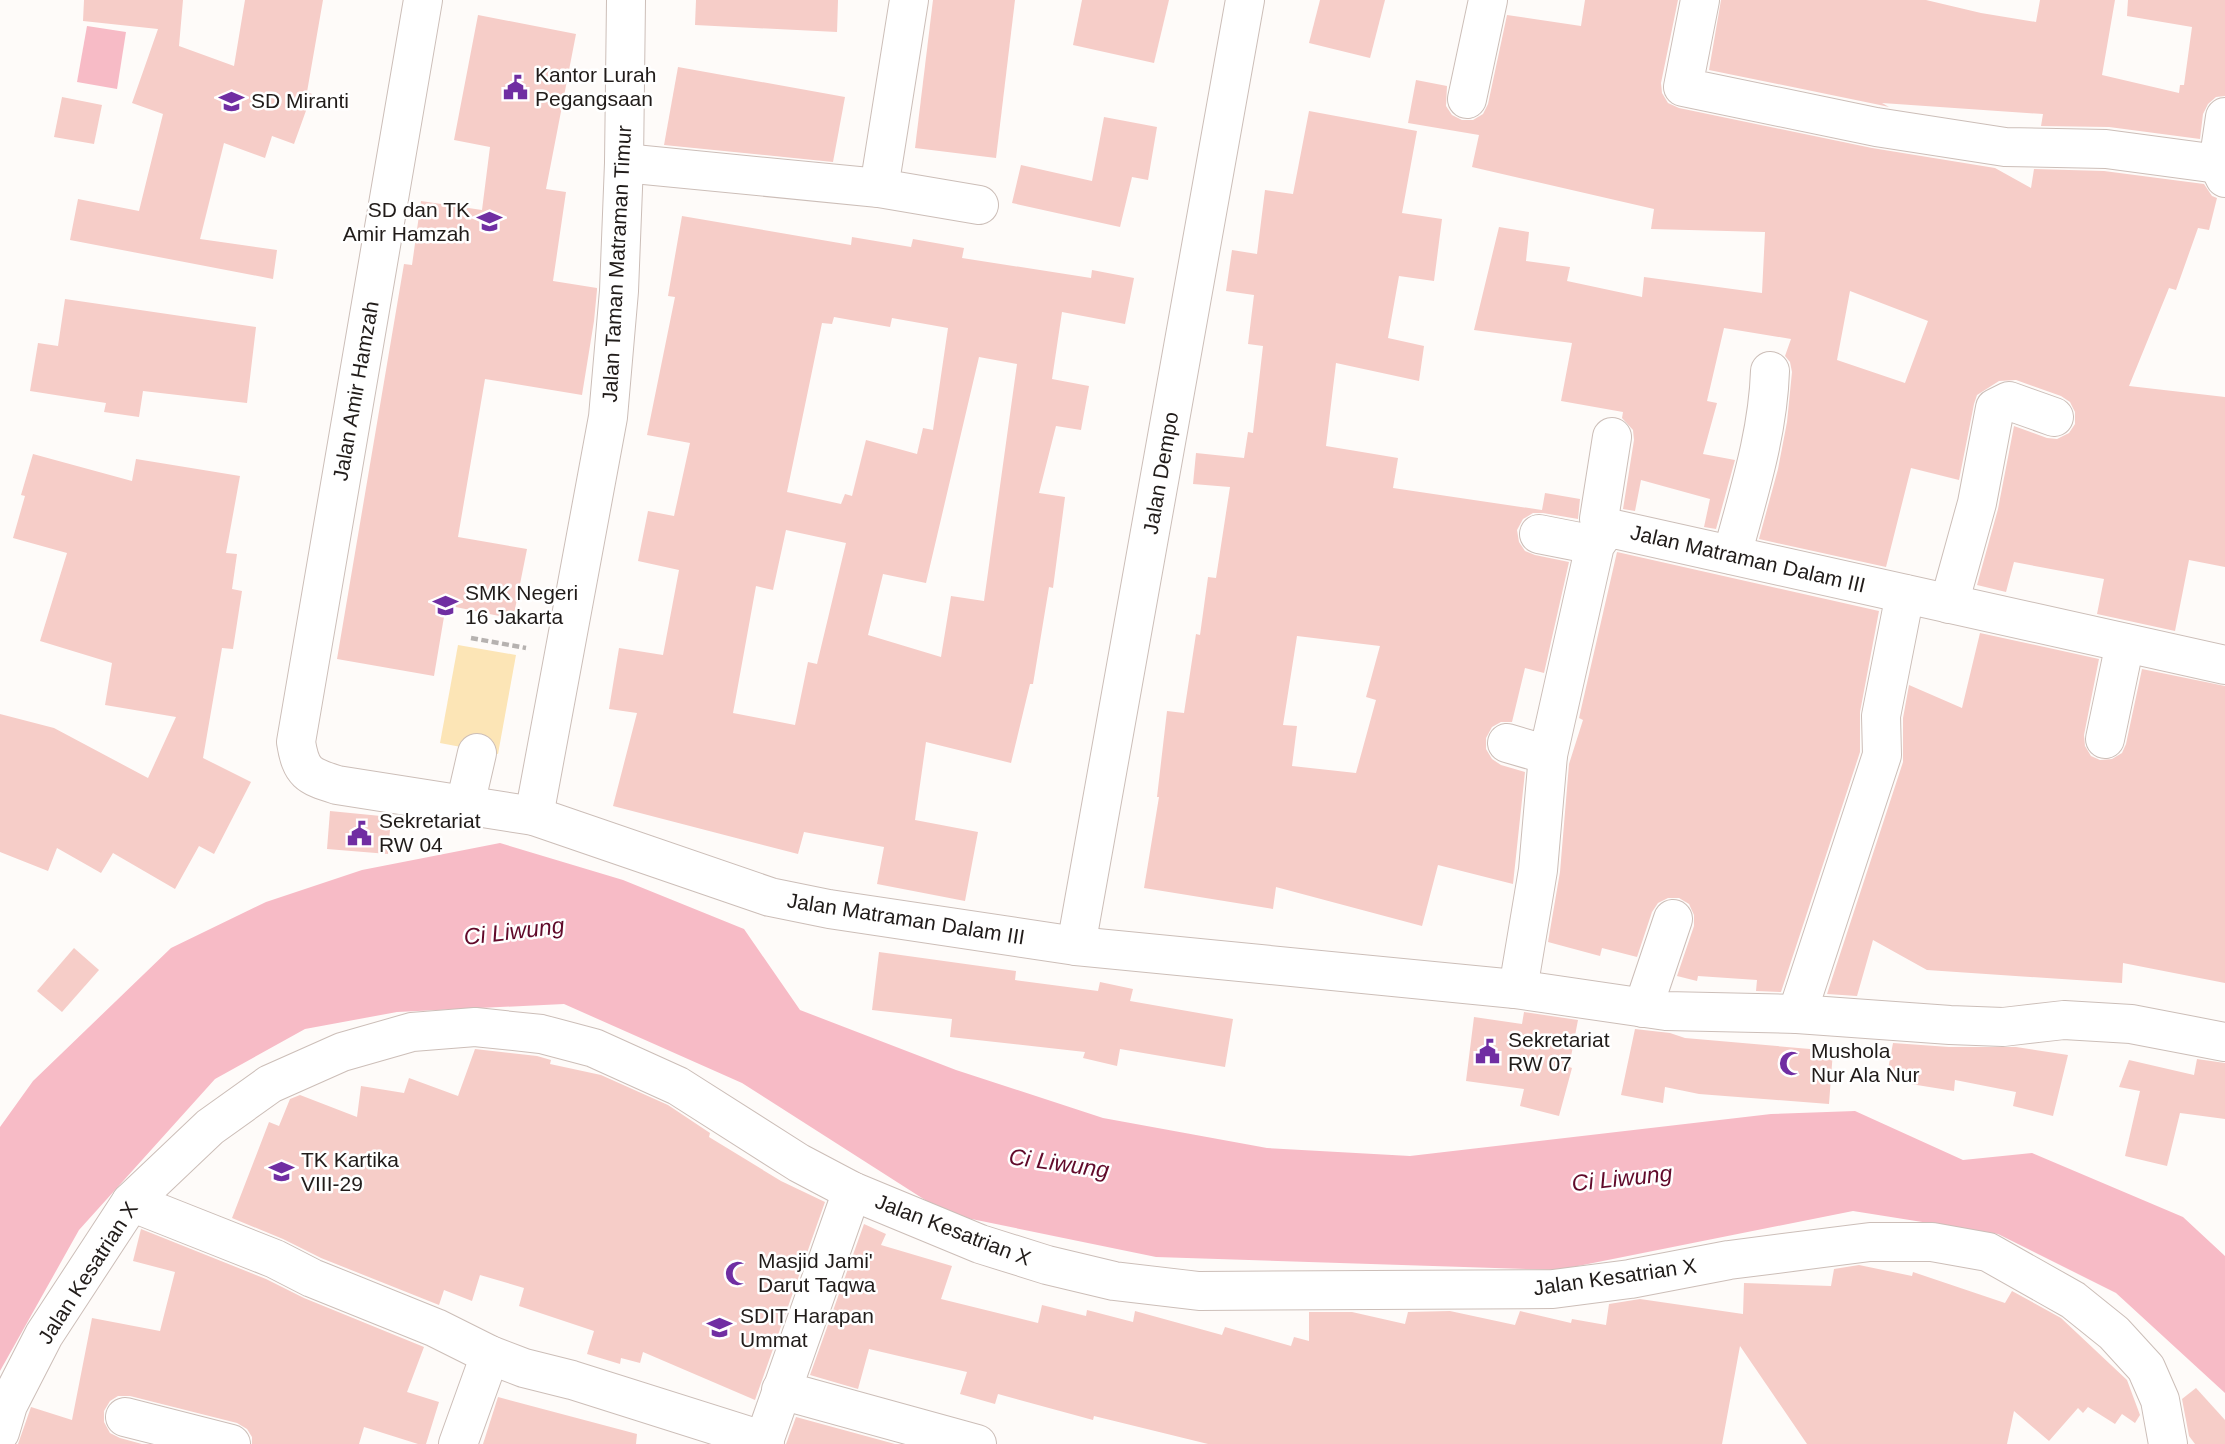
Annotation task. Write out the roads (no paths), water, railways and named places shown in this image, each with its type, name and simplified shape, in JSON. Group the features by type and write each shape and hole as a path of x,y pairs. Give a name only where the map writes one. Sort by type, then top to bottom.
{"street":[{"name":"Jalan Amir Hamzah","path":"311,777 299,762 296,742 423,0"},
{"name":"Jalan Taman Matraman Timur","path":"534,816 608,417 619,291 626,0"},
{"path":"879,188 909,0"},
{"name":"Jalan Dempo","path":"1076,946 1245,0"},
{"path":"1467,99 1489,0"},
{"path":"1700,0 1683,87 1876,127 2005,147 2106,149 2221,171 2225,117"},
{"path":"624,163 879,188 979,205"},
{"path":"1732,555 1755,468 1769,394 1770,371"},
{"path":"1949,604 1977,503 1995,408 2009,401 2054,416"},
{"path":"1515,989 1520,977 1538,870 1548,755 1599,539 1599,519 1612,437"},
{"name":"Jalan Matraman Dalam III","path":"1539,534 1599,539 1614,529 2225,665"},
{"path":"1797,1014 1882,755 1881,716 1905,594"},
{"path":"2105,739 2125,643"},
{"path":"1507,743 1548,755"},
{"path":"465,805 477,753"},
{"name":"Jalan Matraman Dalam III","path":"311,777 337,785 534,816 769,897 829,909 1076,946 1515,989 1666,1011 1797,1014 1950,1026 2003,1027 2064,1020 2132,1024 2225,1042"},
{"path":"1643,1008 1673,919"},
{"name":"Jalan Kesatrian X","path":"0,1432 8,1405 44,1335 131,1202 210,1127 270,1084 342,1052 412,1032 475,1027 541,1034 594,1048 678,1086 799,1163 852,1191 980,1244 1047,1265 1114,1281 1199,1291 1553,1289 1630,1279 1729,1260 1870,1242 1932,1242 1988,1252 2073,1300 2122,1342 2147,1368 2160,1400 2168,1444"},
{"name":"Jalan Kesatrian X","path":"764,1442 852,1191"},
{"path":"131,1202 275,1259 312,1278 436,1328 490,1355 764,1442"},
{"path":"458,1444 490,1355"},
{"path":"781,1390 977,1444"},
{"path":"125,1417 231,1444"}],"water":[{"path":"87,26 126,32 117,89 77,82"},
{"name":"Ci Liwung","path":"500,843 623,880 744,929 800,1010 956,1070 1103,1118 1267,1148 1410,1156 1771,1114 1855,1111 1963,1160 2032,1153 2183,1217 2225,1256 2225,1393 2116,1293 1998,1234 1853,1211 1558,1270 1156,1257 947,1214 742,1083 564,1004 397,1012 305,1029 215,1079 79,1230 0,1371 0,1127 33,1081 171,948 266,902 362,870"}],"place":[{"name":"Kantor Lurah Pegangsaan","path":"515,87"},
{"name":"SD Miranti","path":"231,101"},
{"name":"SD dan TK Amir Hamzah","path":"490,222"},
{"name":"SMK Negeri 16 Jakarta","path":"445,605"},
{"name":"Sekretariat RW 04","path":"359,833"},
{"name":"Sekretariat RW 07","path":"1488,1052"},
{"name":"Mushola Nur Ala Nur","path":"1791,1063"},
{"name":"TK Kartika VIII-29","path":"281,1172"},
{"name":"Masjid Jami' Darut Taqwa","path":"738,1273"},
{"name":"SDIT Harapan Ummat","path":"720,1328"}]}
